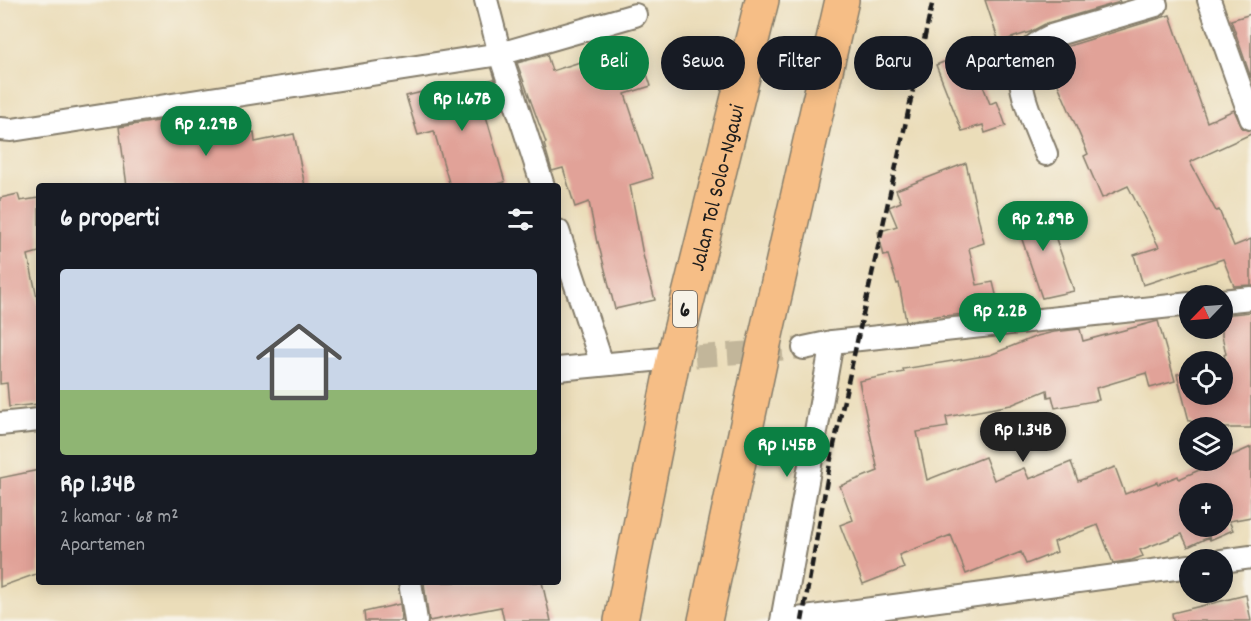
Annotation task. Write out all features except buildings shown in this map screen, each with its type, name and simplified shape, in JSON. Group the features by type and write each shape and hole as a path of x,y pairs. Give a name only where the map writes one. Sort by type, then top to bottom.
{"highway":[{"name":"Jalan Tol Solo–Ngawi","path":"621,621 674,354 762,0"},
{"path":"705,621 764,344 842,0"}],"street":[{"path":"486,0 500,54 542,183"},
{"path":"1209,0 1251,118"},
{"path":"1046,154 1020,83 1023,60 1036,43 1050,36 1161,2"},
{"path":"0,129 12,130 500,54 635,15"},
{"path":"561,240 602,364"},
{"path":"1233,300 1251,298"},
{"path":"804,348 832,342 1179,305"},
{"path":"832,342 782,621 1179,567"},
{"path":"561,369 662,359"},
{"path":"0,424 36,420"},
{"path":"1233,559 1251,557"},
{"path":"410,585 416,621"}],"tunnel":[{"path":"662,359 804,348"}],"railway":[{"path":"802,621 830,463 933,0"}]}
